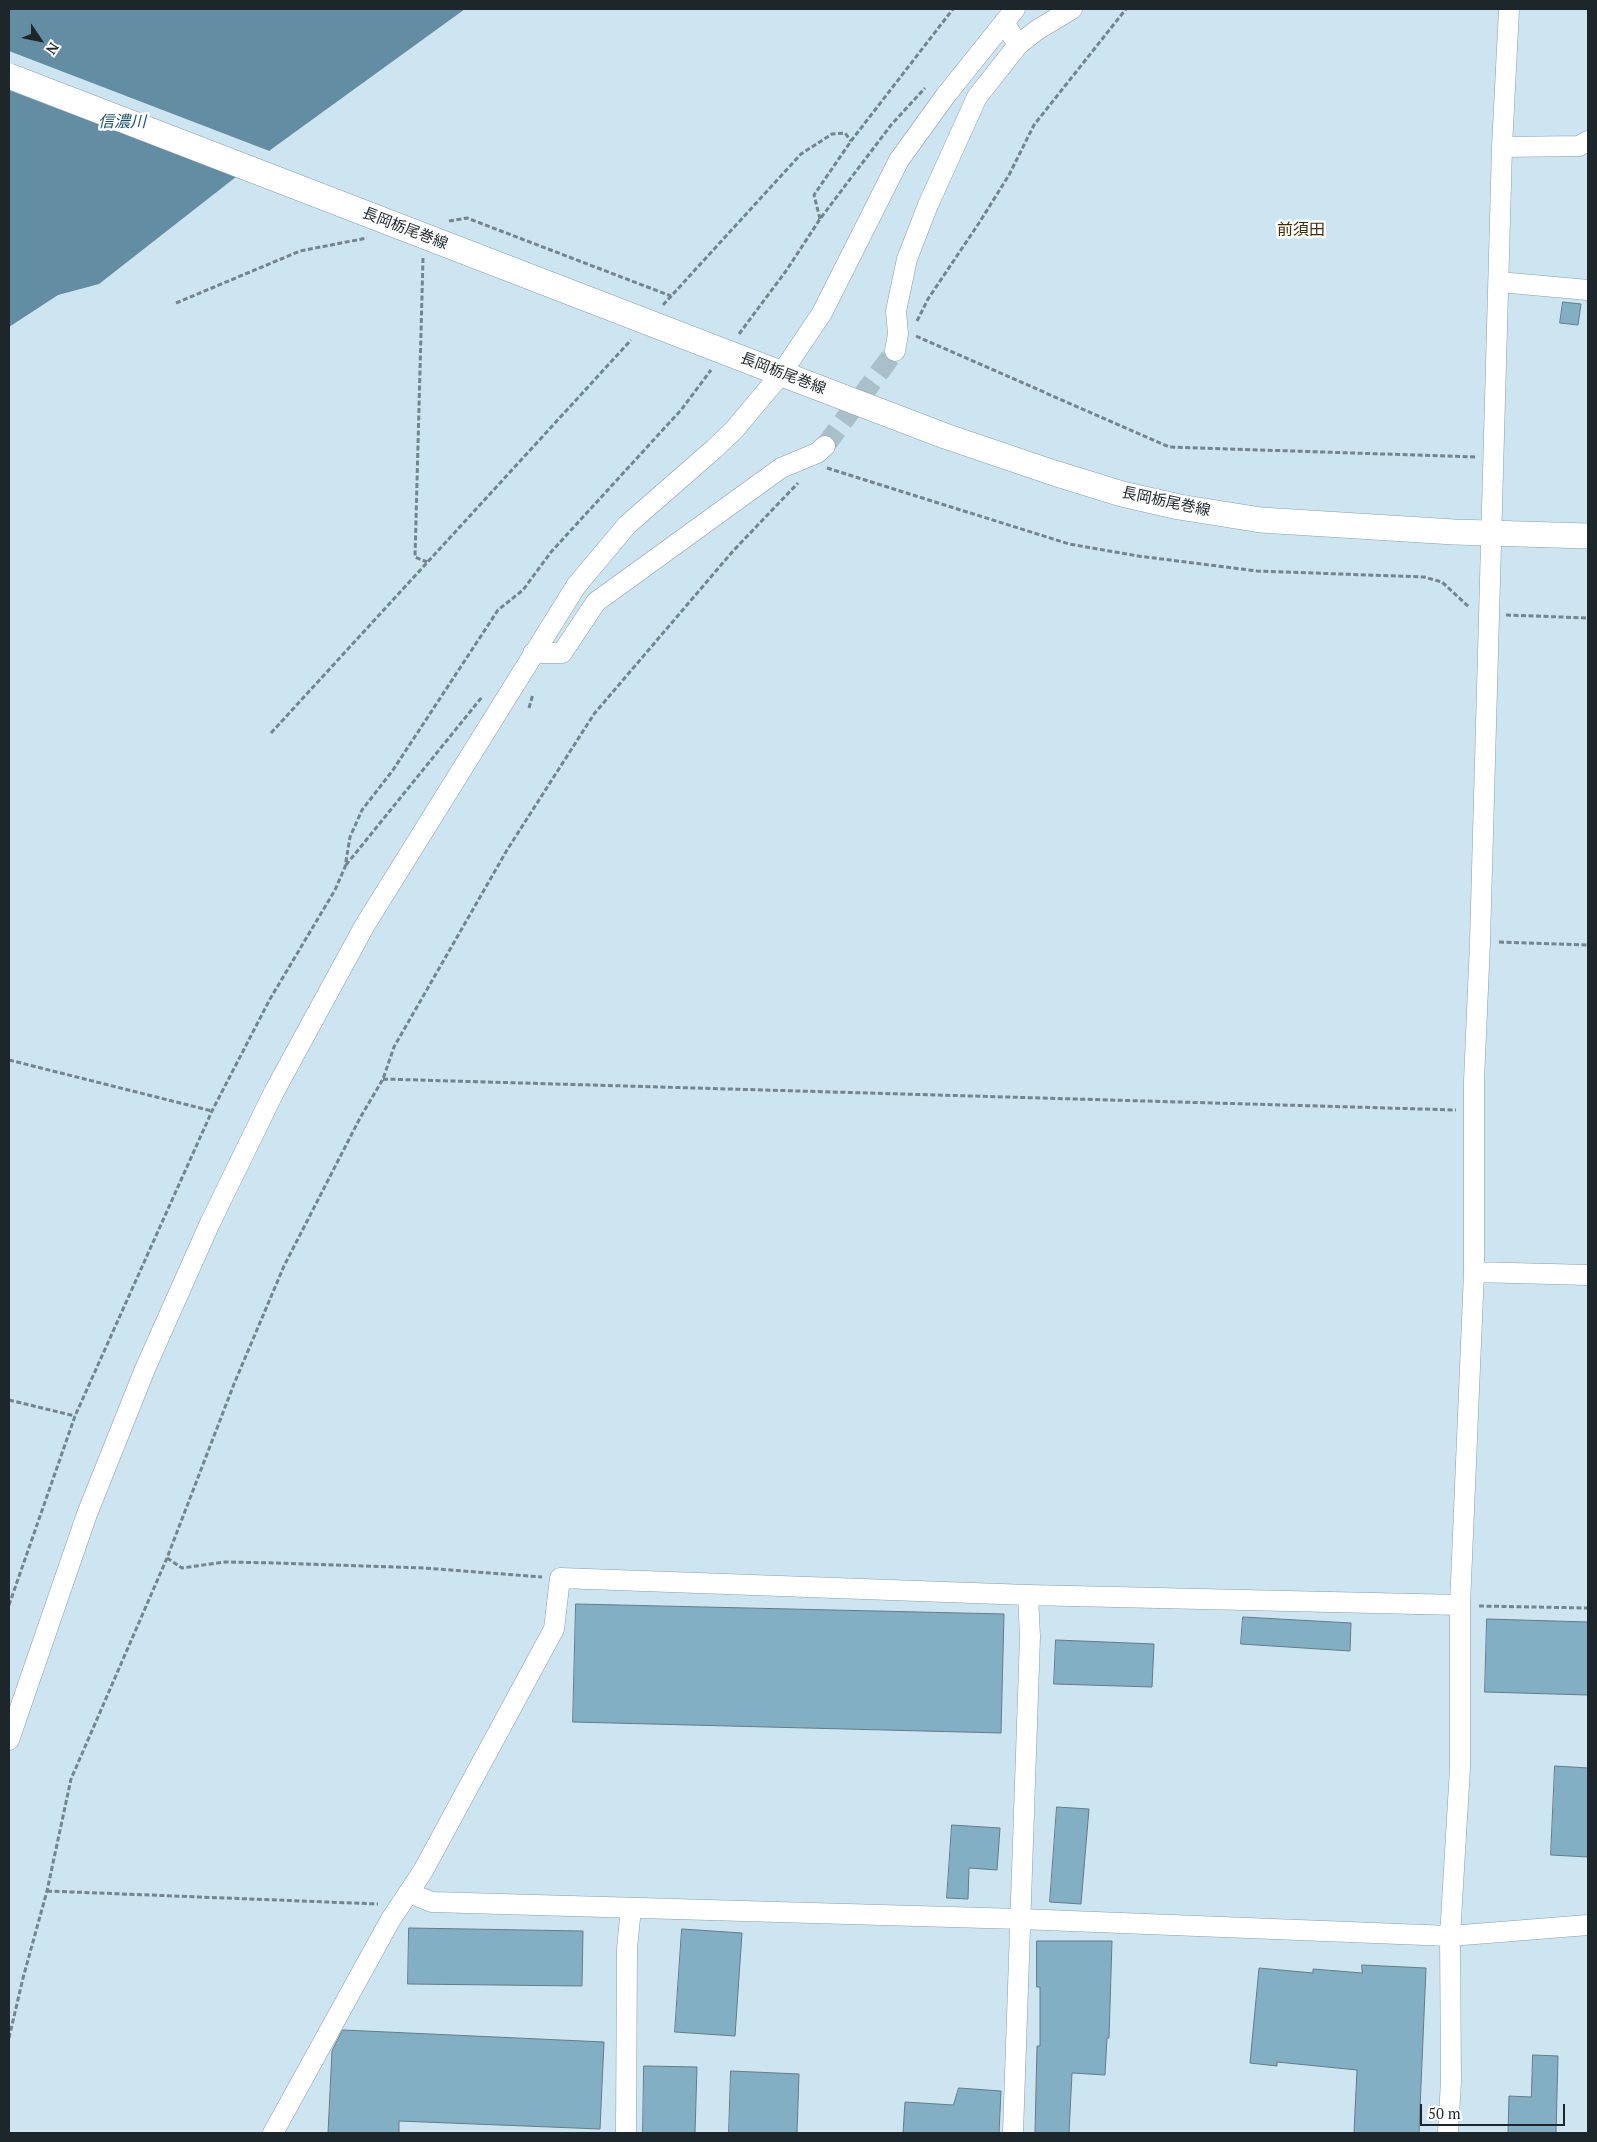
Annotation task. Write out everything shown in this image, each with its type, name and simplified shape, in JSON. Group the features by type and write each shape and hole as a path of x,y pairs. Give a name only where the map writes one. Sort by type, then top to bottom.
{"main road":[{"name":"長岡栃尾巻線","path":"9,76 945,436 1122,494 1179,507 1262,520 1490,533 1588,536"}],"street":[{"path":"1037,30 1053,9"},
{"path":"896,351 898,334 896,311 908,259 928,205 977,97 1018,46 1037,30 1072,9"},
{"path":"1448,2133 1451,2081 1450,1936 1460,1768 1460,1605 1474,1272 1474,1110 1490,533 1494,460 1502,147 1509,9"},
{"path":"1010,15 1018,46"},
{"path":"9,1740 87,1514 145,1370 210,1223 274,1092 365,925 576,586 627,525 727,436 781,374 822,313 899,160 946,95 1010,15"},
{"path":"1502,147 1579,146 1588,141"},
{"path":"1499,282 1588,290"},
{"path":"533,654 562,653 596,602 781,468 817,453 825,446"},
{"path":"1474,1272 1588,1275"},
{"path":"273,2133 391,1919 409,1893 554,1629 560,1578 1028,1595 1460,1605"},
{"path":"1013,2133 1030,1636 1028,1595"},
{"path":"409,1893 432,1902 1020,1920 1450,1936 1588,1925"},
{"path":"626,2133 627,1949 631,1908"}],"path":[{"path":"820,219 814,195 851,141 953,9"},
{"path":"1126,9 1034,125 1009,175 928,299 917,319 914,335 1169,447 1480,457 1494,460"},
{"path":"676,290 801,154 832,134 845,133 851,141"},
{"path":"423,256 415,557 427,562"},
{"path":"271,733 630,341"},
{"path":"819,466 1069,544 1138,556 1257,571 1424,577 1442,582 1470,608 1489,615 1588,618"},
{"path":"9,2038 22,1978 47,1891 71,1779 167,1558 234,1384 284,1266 360,1118 383,1079 394,1047 502,858 594,714 733,552 802,479"},
{"path":"345,867 484,694"},
{"path":"1480,942 1588,945"},
{"path":"9,1060 212,1111"},
{"path":"383,1079 1474,1110"},
{"path":"9,1400 75,1416"},
{"path":"167,1558 182,1568 224,1562 277,1562 424,1568 560,1578"},
{"path":"1460,1605 1588,1608"},
{"path":"47,1891 373,1902"}],"water":[{"name":"信濃川","path":"9,9 465,9 273,148 99,284 58,295 9,327"}],"pier":[{"path":"9,51 272,152 239,178 9,90"}],"building":[{"path":"1563,302 1581,304 1578,325 1560,323"},
{"path":"576,1604 1004,1614 1001,1733 573,1722"},
{"path":"1243,1617 1351,1623 1350,1651 1241,1644"},
{"path":"1487,1619 1588,1622 1588,1695 1485,1692"},
{"path":"1056,1640 1154,1644 1152,1687 1054,1684"},
{"path":"1555,1766 1588,1768 1588,1857 1551,1855"},
{"path":"1057,1807 1089,1809 1081,1904 1050,1902"},
{"path":"952,1825 1000,1828 997,1870 969,1868 968,1899 947,1898"},
{"path":"409,1928 583,1931 582,1986 408,1984"},
{"path":"682,1929 742,1933 735,2036 675,2032"},
{"path":"1037,1941 1112,1941 1109,2038 1107,2038 1105,2075 1072,2073 1069,2133 1035,2133 1037,2046 1040,2046 1040,1987 1037,1987"},
{"path":"1362,1965 1426,1968 1419,2133 1354,2133 1357,2070 1277,2062 1277,2066 1250,2063 1259,1968 1313,1973 1313,1969 1362,1973"},
{"path":"343,2030 604,2042 600,2129 399,2121 399,2133 328,2133 332,2051"},
{"path":"1533,2055 1558,2056 1556,2133 1508,2133 1509,2096 1531,2097"},
{"path":"644,2066 697,2067 695,2133 643,2133"},
{"path":"731,2071 799,2074 797,2133 729,2133"},
{"path":"959,2088 1001,2091 999,2133 903,2133 905,2102 953,2105"}],"tunnel":[{"path":"825,446 895,351"}],"district":[{"name":"前須田","path":"1301,230"}]}
